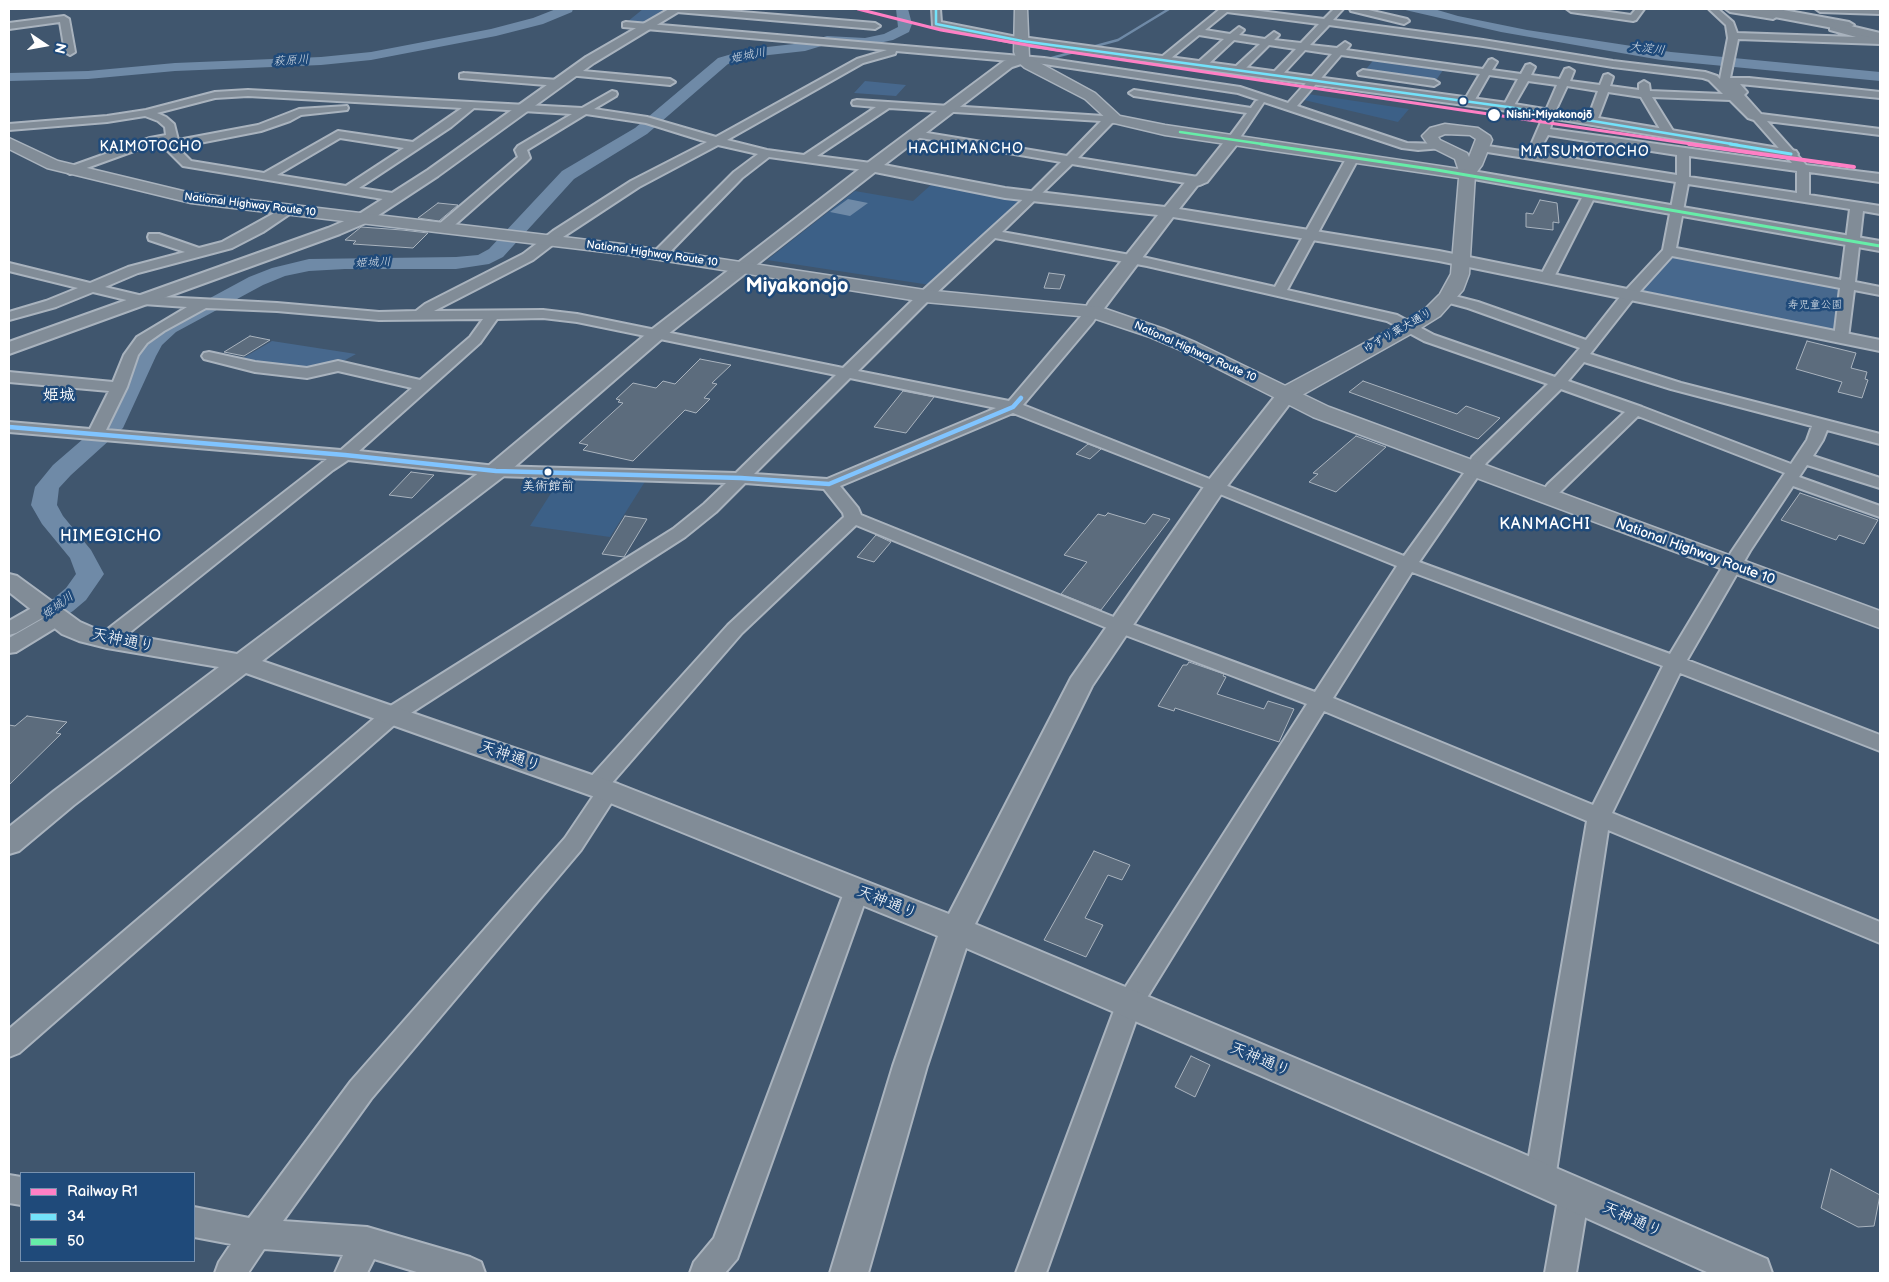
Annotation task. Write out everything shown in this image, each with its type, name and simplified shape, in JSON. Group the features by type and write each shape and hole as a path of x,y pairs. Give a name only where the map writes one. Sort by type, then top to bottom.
{"main road":[{"path":"1021,9 1023,59 1090,96 1113,114 1165,130 1467,174"},
{"path":"1458,129 1473,131 1482,136 1484,140 1481,148 1474,165 1467,174 1465,162 1461,156 1434,143 1430,136 1435,131 1458,129"},
{"name":"National Highway Route 10","path":"10,152 70,170 191,198 550,239 660,254 925,296 1093,311 1157,333 1321,412 1477,465 1735,561 1880,610"},
{"name":"ゆずり葉大通り","path":"1287,394 1409,327 1433,312 1446,298 1457,281 1461,260 1467,174"},
{"name":"National Highway Route 10","path":"1477,465 1554,488 1880,620"}],"street":[{"path":"61,9 70,52"},
{"path":"9,348 334,231 362,218 433,173 572,72 677,9 875,26"},
{"path":"936,9 936,24 1022,41 1353,85 1431,89"},
{"path":"1162,61 1226,9 1260,11 1291,18 1464,40 1714,78 1752,116 1880,132"},
{"path":"1326,9 1338,9"},
{"path":"1276,75 1338,9"},
{"path":"1354,9 1467,37 1483,43"},
{"path":"1571,9 1633,18 1640,9"},
{"path":"1713,9 1730,24 1733,41 1728,74 1725,76 1726,80 1803,168 1803,197"},
{"path":"1730,9 1773,12 1880,37"},
{"path":"1748,9 1773,12 1880,33"},
{"path":"1795,9 1879,11"},
{"path":"1835,10 1864,29"},
{"path":"1200,66 1260,11"},
{"path":"1773,12 1807,39"},
{"path":"1773,12 1880,41"},
{"path":"1238,70 1291,18"},
{"path":"9,26 64,19"},
{"path":"626,39 618,35 627,23 1023,59 1240,90 1406,146 1418,148 1440,146"},
{"path":"1290,107 1362,27"},
{"path":"949,36 966,31"},
{"path":"1353,85 1397,31"},
{"path":"1197,32 1339,52 1381,50 1451,60 1487,72 1645,94 1731,97"},
{"path":"1416,55 1430,36"},
{"path":"1733,41 1807,39 1880,41"},
{"path":"1431,89 1464,40"},
{"path":"419,316 430,307 528,257 550,239 635,184 717,141 860,61 931,42"},
{"path":"1469,101 1502,46"},
{"path":"1508,106 1526,78 1538,52"},
{"path":"1532,155 1575,58"},
{"path":"9,843 64,798 496,471 657,334 741,267 1008,64 1023,59"},
{"path":"1592,121 1613,64"},
{"path":"1648,67 1643,83 1645,94 1669,134"},
{"path":"572,72 670,82"},
{"path":"1364,73 1431,89 1469,101 1790,154"},
{"path":"464,76 558,83"},
{"path":"1151,76 1131,97 1253,111"},
{"path":"1760,117 1762,112 1732,81 1749,81 1880,95"},
{"path":"9,127 107,119 146,113 226,93 356,98 585,111 652,122 767,153 871,167 1005,193 1169,212 1461,260 1880,346"},
{"path":"443,228 524,158 522,148 612,94"},
{"path":"70,170 154,140 172,141 261,128 300,112 345,108 356,98"},
{"path":"9,427 344,455 496,471 741,478 829,484 1013,407 1088,319 1192,183 1202,179 1264,98"},
{"path":"857,103 949,109 1113,114"},
{"path":"347,190 447,125 472,105"},
{"path":"610,114 625,105"},
{"path":"807,158 887,105"},
{"path":"146,113 162,119 170,126 174,151 187,164 395,197"},
{"path":"9,1045 392,716 679,533 710,508 925,296 1034,196 1113,114"},
{"path":"1544,131 1683,152 1880,178"},
{"path":"265,177 338,134 416,146"},
{"path":"915,134 1198,180"},
{"path":"1481,148 1880,210"},
{"path":"1031,1273 1128,1004 1408,564 1477,465 1558,382 1629,295 1670,251 1683,179 1683,152"},
{"path":"660,254 738,175 767,153"},
{"path":"1280,291 1353,157"},
{"path":"1467,174 1880,246"},
{"path":"1547,277 1589,196"},
{"path":"1841,338 1857,206"},
{"path":"9,316 51,304 133,270 227,245 258,230 287,210"},
{"path":"992,234 1132,259 1280,291 1392,318 1429,338 1636,410 1796,470 1880,512"},
{"path":"154,236 200,253"},
{"path":"1670,251 1880,291"},
{"path":"9,268 143,300 277,307 379,316 542,314 577,318 1013,407 1216,486 1408,564 1675,663 1880,743"},
{"path":"1446,298 1473,305 1676,386 1880,439"},
{"path":"96,434 119,387 131,355 142,340 159,328 204,304"},
{"path":"107,640 326,466 344,455 425,386 475,340 493,315"},
{"path":"209,356 256,367 308,373 338,366 425,386"},
{"path":"9,377 119,387"},
{"path":"849,1273 910,1066 956,930 1080,684 1216,486 1287,394"},
{"path":"1554,488 1636,410"},
{"path":"1540,1179 1599,816 1675,663 1735,561 1816,440 1821,424"},
{"path":"1796,470 1880,483"},
{"path":"829,484 852,512 853,518"},
{"path":"853,518 1119,626 1320,701 1880,933"},
{"path":"230,1273 256,1234 361,1090 573,844 601,789 735,629 853,518"},
{"name":"天神通り","path":"9,581 71,628 107,640 243,663 601,789 857,890 956,930 1540,1179 1753,1273"},
{"path":"9,629 52,615"},
{"path":"9,647 52,615"},
{"path":"705,1273 726,1248 857,890"},
{"path":"1560,1273 1574,1194"},
{"path":"195,1222 256,1234 367,1242 470,1273"},
{"path":"350,1273 367,1242"}],"shaded area":[{"path":"1308,94 1409,109 1398,122 1304,100"},
{"path":"933,183 1021,200 930,285 767,260 855,191 913,201"},
{"path":"562,476 646,480 610,537 530,526"}],"green space":[{"path":"643,9 664,10 640,24 627,22"},
{"path":"1376,57 1446,66 1434,83 1363,73"},
{"path":"865,81 906,85 896,96 854,93"},
{"name":"寿児童公園","path":"1670,257 1841,288 1837,330 1640,290"},
{"path":"272,341 356,354 338,364 317,369 238,361"}],"water":[{"name":"大淀川","path":"1401,9 1434,9 1458,16 1527,30 1671,52 1880,72 1880,81 1661,60 1501,32"},
{"path":"848,199 868,203 850,216 830,212"}],"building":[{"path":"1540,200 1557,203 1559,223 1553,222 1553,230 1526,227 1526,213 1533,214"},
{"path":"438,203 458,205 439,221 418,218"},
{"path":"361,227 428,233 413,248 353,244 356,241 345,240"},
{"path":"1049,273 1065,275 1060,289 1044,288"},
{"path":"250,336 270,340 244,356 224,352"},
{"path":"1807,341 1856,353 1851,368 1867,372 1865,379 1868,380 1862,398 1838,392 1842,382 1796,369"},
{"path":"700,359 731,365 712,383 717,384 704,398 710,399 696,413 685,410 633,461 583,450 588,445 579,443 623,403 618,402 620,400 616,399 633,383 656,388 663,381 675,384"},
{"path":"1363,381 1457,414 1466,406 1500,418 1478,439 1349,392"},
{"path":"903,391 934,397 906,433 874,427"},
{"path":"1356,436 1386,447 1336,492 1309,482 1318,474 1313,473"},
{"path":"1088,444 1101,449 1090,459 1076,454"},
{"path":"411,472 434,475 412,498 389,495"},
{"path":"1800,493 1878,520 1864,544 1839,535 1836,540 1781,520"},
{"path":"1108,513 1145,524 1153,514 1170,519 1101,610 1061,594 1087,562 1064,555 1098,514 1105,516"},
{"path":"625,516 647,519 624,557 602,554"},
{"path":"876,535 891,542 874,562 857,557"},
{"path":"1189,662 1224,674 1223,676 1226,677 1217,694 1264,709 1268,701 1294,709 1279,742 1175,708 1174,711 1158,706 1183,665 1187,665"},
{"path":"27,716 67,722 56,733 61,734 9,785 9,725 15,726"},
{"path":"1094,851 1130,865 1122,880 1108,875 1085,918 1103,925 1086,957 1044,940"},
{"path":"1191,1056 1210,1065 1195,1097 1175,1087"},
{"path":"1831,1169 1880,1195 1874,1226 1858,1227 1821,1208"}],"waterway":[{"name":"萩原川","path":"9,77 88,75 175,67 321,61 371,56 491,33 538,21 567,9"},
{"name":"姫城川","path":"9,639 63,605 76,594 90,574 82,556 51,519 44,505 47,487 62,470 115,423 145,356 153,342 169,328 256,281 279,272 309,265 345,263 456,263 482,260 496,253 568,175 641,131 723,61 749,53 805,47 827,40 865,42 888,37 904,29 902,9"},
{"path":"1033,57 1048,59 1118,40 1169,9"}],"rail line":[{"name":"R1","path":"858,9 941,30 1056,50 1625,135 1854,167"}],"transit line":[{"name":"34","path":"936,9 936,24 1022,41 1508,107 1791,154"},
{"name":"50","path":"1180,132 1437,170 1880,246"},
{"path":"9,427 345,455 496,471 741,478 829,484 1013,407 1021,398"}],"place":[{"name":"Nishi-Miyakonojō","path":"1494,115"},
{"name":"美術館前","path":"548,472"}],"district":[{"name":"KAIMOTOCHO","path":"151,147"},
{"name":"HACHIMANCHO","path":"966,149"},
{"name":"MATSUMOTOCHO","path":"1585,152"},
{"name":"Miyakonojo","path":"797,287"},
{"name":"姫城","path":"59,396"},
{"name":"KANMACHI","path":"1545,525"},
{"name":"HIMEGICHO","path":"111,537"}]}
